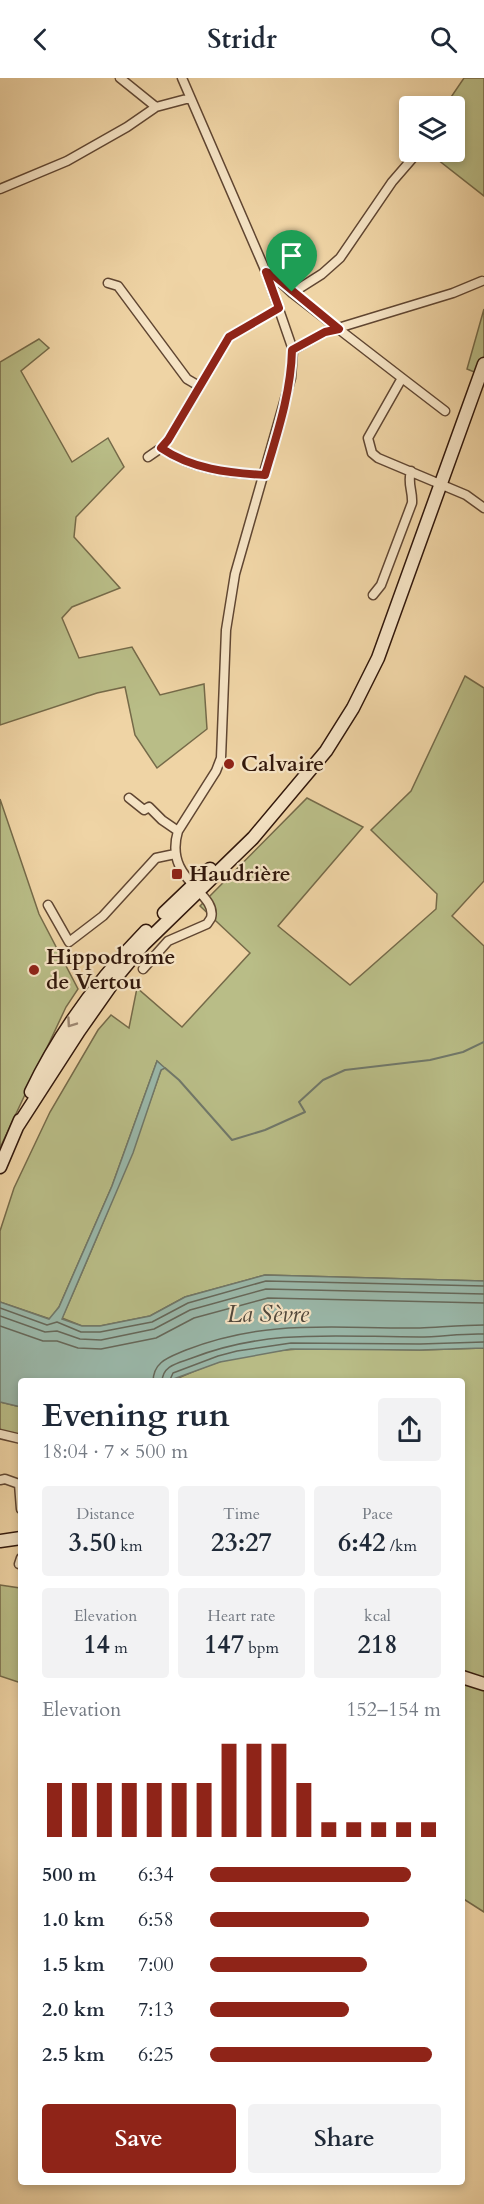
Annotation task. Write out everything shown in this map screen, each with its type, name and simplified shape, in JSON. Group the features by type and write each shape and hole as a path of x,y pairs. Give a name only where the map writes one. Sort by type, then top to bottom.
{"street":[{"path":"120,78 156,107"},
{"path":"143,969 168,941 207,924 211,918 211,906 183,874 174,854 178,831 216,771 221,758 226,630 230,601 235,574 287,399 291,378 292,350 266,272 182,78"},
{"path":"0,189 67,161 128,127 156,107 190,98"},
{"path":"292,292 322,274 340,258 392,182 409,162"},
{"path":"266,272 272,274 445,411"},
{"path":"292,350 325,332 453,293 482,281"},
{"path":"108,284 118,286 187,379 199,386"},
{"path":"148,457 168,440 229,337 279,308"},
{"path":"0,1167 40,1073 69,1024 125,952 253,838 326,751 353,708 378,658 484,364"},
{"path":"402,378 368,438 372,453 378,458 466,495 484,508"},
{"path":"161,448 175,458 204,469 265,475"},
{"path":"373,595 381,585 412,503 412,493 408,483 411,471"},
{"path":"129,798 144,810 149,807 178,831"},
{"path":"48,905 69,942 103,916 156,858 174,854"},
{"path":"17,1127 105,995 144,944 195,888"},
{"path":"0,1434 18,1438"},
{"path":"0,1480 18,1482"},
{"path":"0,1541 18,1538"},
{"path":"465,1678 484,1684"}],"green space":[{"path":"464,78 484,78 484,196 441,162 465,162 465,96 452,96"},
{"path":"484,309 484,376 467,369"},
{"path":"39,339 49,348 21,371 72,462 108,438 124,467 76,517 74,537 120,588 72,607 62,618 79,658 132,647 160,695 204,684 207,729 157,768 135,735 125,687 97,693 0,725 0,362"},
{"path":"465,676 484,688 484,881 452,916 484,946 484,1281 265,1275 185,1297 150,1316 100,1326 82,1326 62,1318 114,1195 161,1070 164,1068 157,1061 112,1186 59,1307 50,1319 0,1302 0,1231 14,1188 50,1112 98,1030 111,1015 129,1028 137,988 182,1027 250,953 200,906 307,798 363,827 278,926 350,985 436,909 437,894 371,830 411,791"},
{"name":"Hippodrome de Vertou","path":"0,799 39,914 78,989 66,1007 0,1148"},
{"path":"484,1348 484,1912 465,1900 465,1378 178,1378 209,1365 246,1355 295,1349"},
{"path":"0,1402 18,1406 18,1435 0,1431"},
{"path":"0,1585 18,1588 18,1682 0,1676"}],"water":[{"name":"La Sèvre","path":"157,1061 165,1068 161,1070 133,1153 62,1319 82,1326 100,1326 150,1316 185,1297 265,1275 484,1281 484,1348 291,1349 220,1362 176,1378 18,1378 18,1406 0,1402 0,1302 49,1319 59,1307 112,1186"}],"waterway":[{"path":"165,1068 179,1080 232,1140 265,1130 305,1112 299,1102 323,1080 345,1070 430,1060 463,1052 484,1042"}],"place":[{"name":"Calvaire","path":"229,764"},
{"name":"Haudrière","path":"177,874"},
{"name":"Hippodrome de Vertou","path":"34,970"}],"route":[{"path":"266,272 272,274 292,292 339,329 325,332 292,350 291,378 287,399 265,475 204,469 175,458 161,448 229,337 279,308 266,272"}]}
